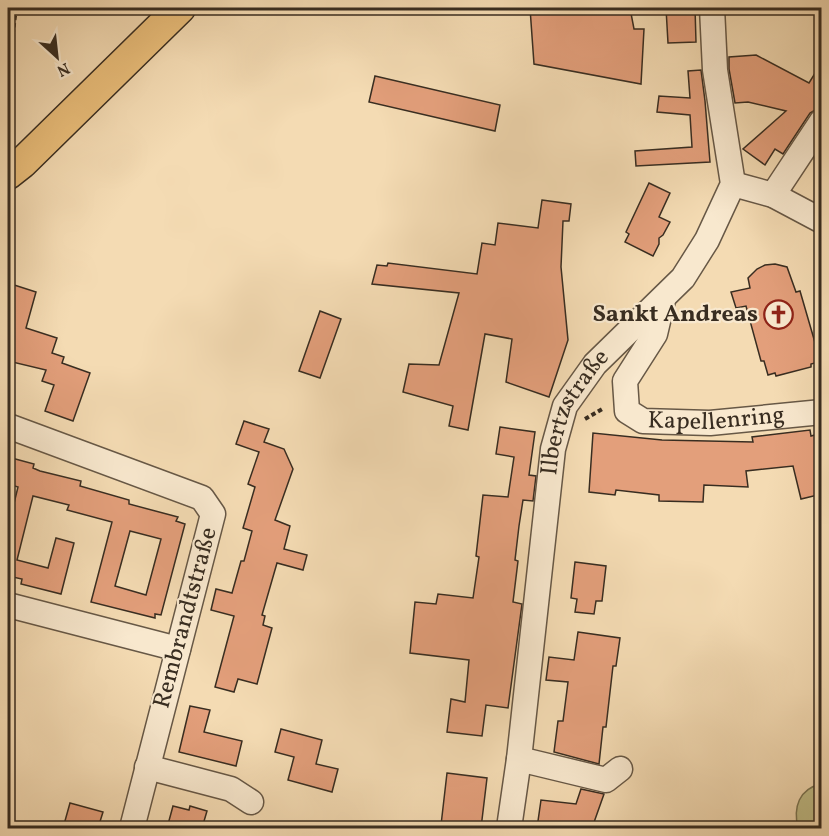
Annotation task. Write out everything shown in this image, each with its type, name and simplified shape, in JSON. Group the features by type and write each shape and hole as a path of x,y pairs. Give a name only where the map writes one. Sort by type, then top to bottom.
{"main road":[{"path":"8,174 22,163 180,8"}],"street":[{"path":"712,8 715,70 733,184 773,195 822,221"},
{"path":"773,195 822,121"},
{"name":"Ilbertzstraße","path":"509,828 519,759 553,449 565,406 595,364 683,278 707,240 733,184"},
{"name":"Kapellenring","path":"663,300 655,334 625,381 627,411 643,421 710,423 822,412"},
{"name":"Rembrandtstraße","path":"8,426 202,498 213,514 132,828"},
{"path":"8,605 178,649"},
{"path":"519,759 606,780 620,769"},
{"path":"147,767 231,789 250,802"}],"path":[{"path":"8,72 16,8"},
{"path":"579,422 626,395"}],"shaded area":[{"path":"821,784 821,828 798,828 796,813 799,800 807,790"}],"building":[{"path":"530,8 630,8 634,29 644,29 641,84 534,64"},
{"path":"666,8 695,8 696,42 668,43"},
{"path":"756,55 809,83 822,62 822,106 810,113 783,154 775,149 765,165 743,149 786,111 748,102 735,103 729,69 729,57"},
{"path":"701,70 710,162 636,166 635,151 692,147 690,115 657,112 659,96 690,98 688,71"},
{"path":"375,76 500,105 495,131 369,102"},
{"path":"649,183 670,193 659,217 670,222 659,238 659,244 653,256 625,242 629,234 626,232"},
{"path":"542,200 571,204 569,221 563,221 561,267 568,340 549,397 506,382 512,339 485,334 468,430 449,426 453,406 403,392 409,364 439,365 459,293 372,284 377,265 387,266 388,263 477,274 482,243 495,245 498,223 538,228"},
{"name":"Sankt Andreas","path":"775,264 787,267 796,292 800,291 816,346 822,351 822,361 811,364 811,367 776,376 775,373 768,375 764,361 761,361 746,306 736,308 731,292 750,288 748,278 757,269"},
{"path":"8,283 36,292 26,328 57,338 52,353 64,357 62,363 90,373 73,421 45,411 54,385 42,381 46,370 8,361"},
{"path":"320,311 341,319 320,378 299,371"},
{"path":"244,421 269,429 264,442 284,449 293,469 275,520 290,526 284,549 307,555 303,570 277,563 262,615 265,616 263,625 272,628 257,684 238,679 234,692 215,687 234,616 211,610 216,589 232,593 252,531 243,528 255,487 248,484 259,452 236,444"},
{"path":"500,427 535,432 529,475 536,476 533,501 523,500 515,560 518,561 513,602 522,604 508,708 486,705 482,736 447,732 451,699 465,702 469,660 410,653 415,602 436,604 438,594 473,598 479,557 476,556 483,495 508,497 514,457 496,454"},
{"path":"810,430 811,436 822,433 822,494 801,499 793,466 746,471 748,487 704,485 703,502 659,501 659,495 616,490 615,495 589,492 593,433 662,440 753,442 752,437"},
{"path":"8,457 34,464 33,468 40,471 81,481 80,486 129,500 129,504 178,517 176,521 185,524 161,615 155,614 155,618 91,602 112,522 67,510 69,505 33,496 17,560 48,568 56,538 74,543 61,594 21,584 22,579 8,576 8,528 18,487 8,484","holes":["130,531 161,539 146,595 115,586"]},
{"path":"575,562 606,566 602,601 596,601 594,614 575,612 577,599 571,598"},
{"path":"578,632 620,638 616,666 613,666 599,764 554,752 558,721 563,721 568,682 546,680 549,657 574,660"},
{"path":"190,706 210,710 204,732 242,741 236,766 179,752"},
{"path":"281,729 322,740 316,764 338,769 332,792 288,780 294,757 275,752"},
{"path":"447,773 487,778 481,828 441,825"},
{"path":"581,789 604,794 592,828 537,828 541,800 576,804"},
{"path":"70,803 103,812 98,828 63,828"},
{"path":"173,806 189,810 190,806 207,811 202,828 167,828"}],"place":[{"name":"Sankt Andreas","path":"779,315"}]}
